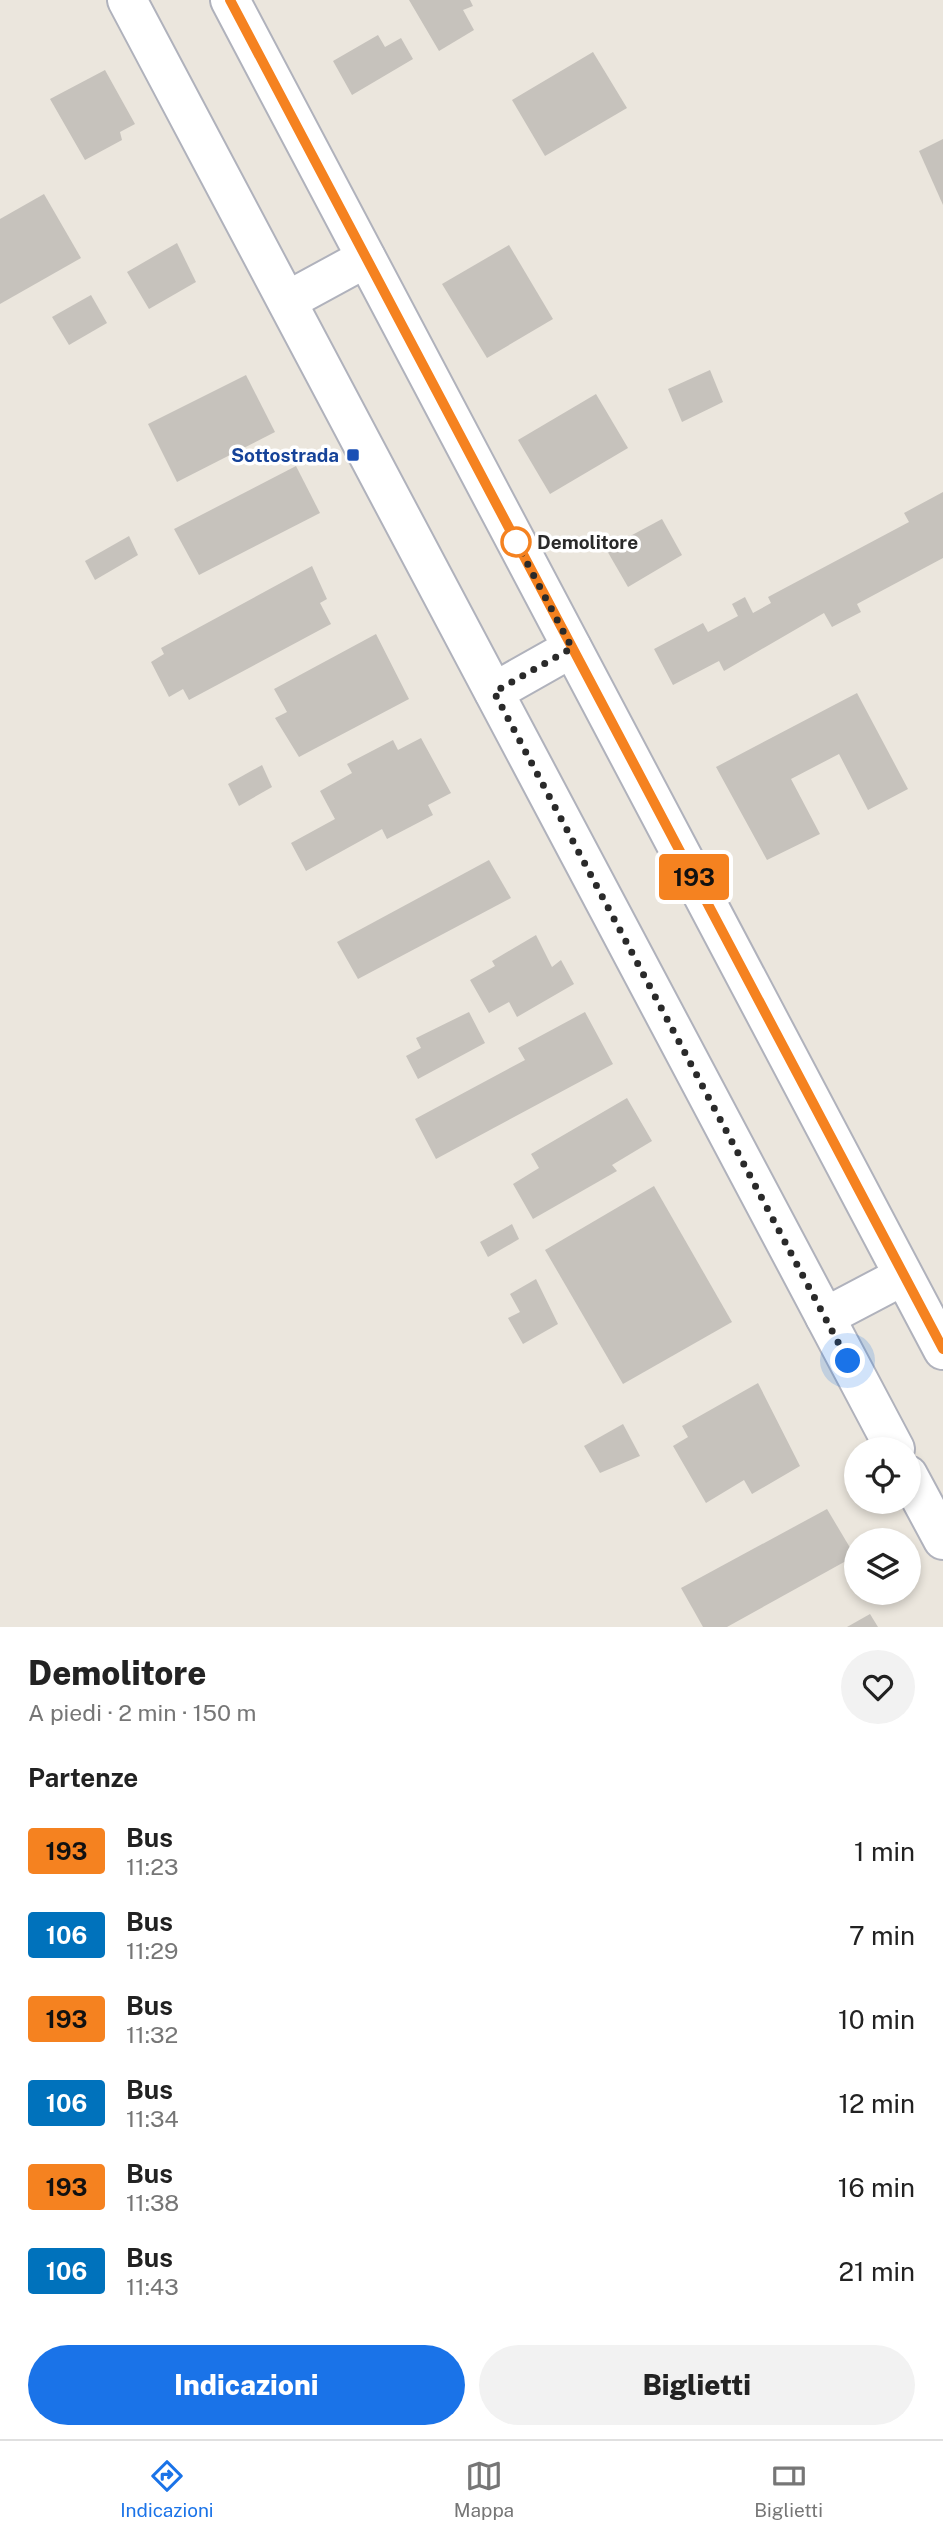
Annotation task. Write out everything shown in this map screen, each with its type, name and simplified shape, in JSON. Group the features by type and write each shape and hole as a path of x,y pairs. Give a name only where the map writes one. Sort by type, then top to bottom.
{"street":[{"path":"127,0 889,1437"},
{"path":"230,0 943,1350"},
{"path":"287,301 366,258"},
{"path":"494,692 572,648"},
{"path":"825,1317 903,1276"},
{"path":"921,1499 943,1540"}],"building":[{"path":"409,0 470,0 473,6 463,10 474,30 439,51"},
{"path":"378,35 385,47 401,38 413,59 352,95 333,61"},
{"path":"593,52 627,108 545,156 512,100"},
{"path":"105,70 135,124 120,132 122,140 85,160 50,99"},
{"path":"943,139 943,205 919,151"},
{"path":"44,194 81,258 0,304 0,219"},
{"path":"177,243 196,282 149,309 127,272"},
{"path":"509,245 553,319 487,358 442,284"},
{"path":"91,295 107,323 69,345 52,317"},
{"path":"710,370 723,402 682,422 668,389"},
{"path":"246,375 275,432 177,482 148,424"},
{"path":"596,394 628,448 550,494 518,440"},
{"path":"296,466 320,513 199,575 174,529"},
{"path":"943,492 943,558 857,604 861,612 832,627 824,613 724,671 719,661 673,685 654,649 703,623 708,632 738,616 732,604 745,597 753,613 771,603 768,597 909,522 904,513"},
{"path":"662,519 682,555 628,587 606,549"},
{"path":"129,536 138,555 95,580 85,561"},
{"path":"312,566 327,599 320,603 331,624 189,700 183,689 169,697 151,662 164,654 161,648"},
{"path":"376,634 409,699 299,757 275,718 287,712 274,689"},
{"path":"857,693 908,789 868,810 839,754 791,779 820,834 767,860 716,767"},
{"path":"421,738 451,793 428,805 433,815 387,839 382,829 306,871 291,843 335,819 320,791 352,773 347,764 393,740 398,750"},
{"path":"262,765 272,787 239,806 228,784"},
{"path":"489,860 511,898 358,979 337,942"},
{"path":"536,935 552,967 561,960 574,984 517,1017 509,1002 489,1013 470,980 495,966 492,961"},
{"path":"469,1012 485,1043 418,1079 406,1056 421,1048 416,1038"},
{"path":"585,1012 613,1064 436,1159 415,1119 525,1060 518,1048"},
{"path":"627,1098 652,1141 612,1165 617,1171 533,1219 513,1184 539,1168 531,1154"},
{"path":"654,1186 732,1322 623,1384 545,1250"},
{"path":"512,1224 519,1239 488,1257 480,1242"},
{"path":"536,1279 558,1324 523,1344 508,1318 520,1312 510,1294"},
{"path":"758,1383 800,1466 752,1494 744,1480 706,1503 673,1446 688,1437 682,1426"},
{"path":"623,1424 640,1456 600,1473 584,1446"},
{"path":"827,1509 844,1538 844,1562 727,1627 703,1627 681,1588"},
{"path":"870,1614 878,1627 847,1627"}],"bus line":[{"name":"193","path":"230,0 943,1349"}],"place":[{"name":"Sottostrada","path":"353,455"},
{"name":"Demolitore","path":"516,542"}],"route":[{"path":"516,542 572,648 494,692 848,1361"}]}
